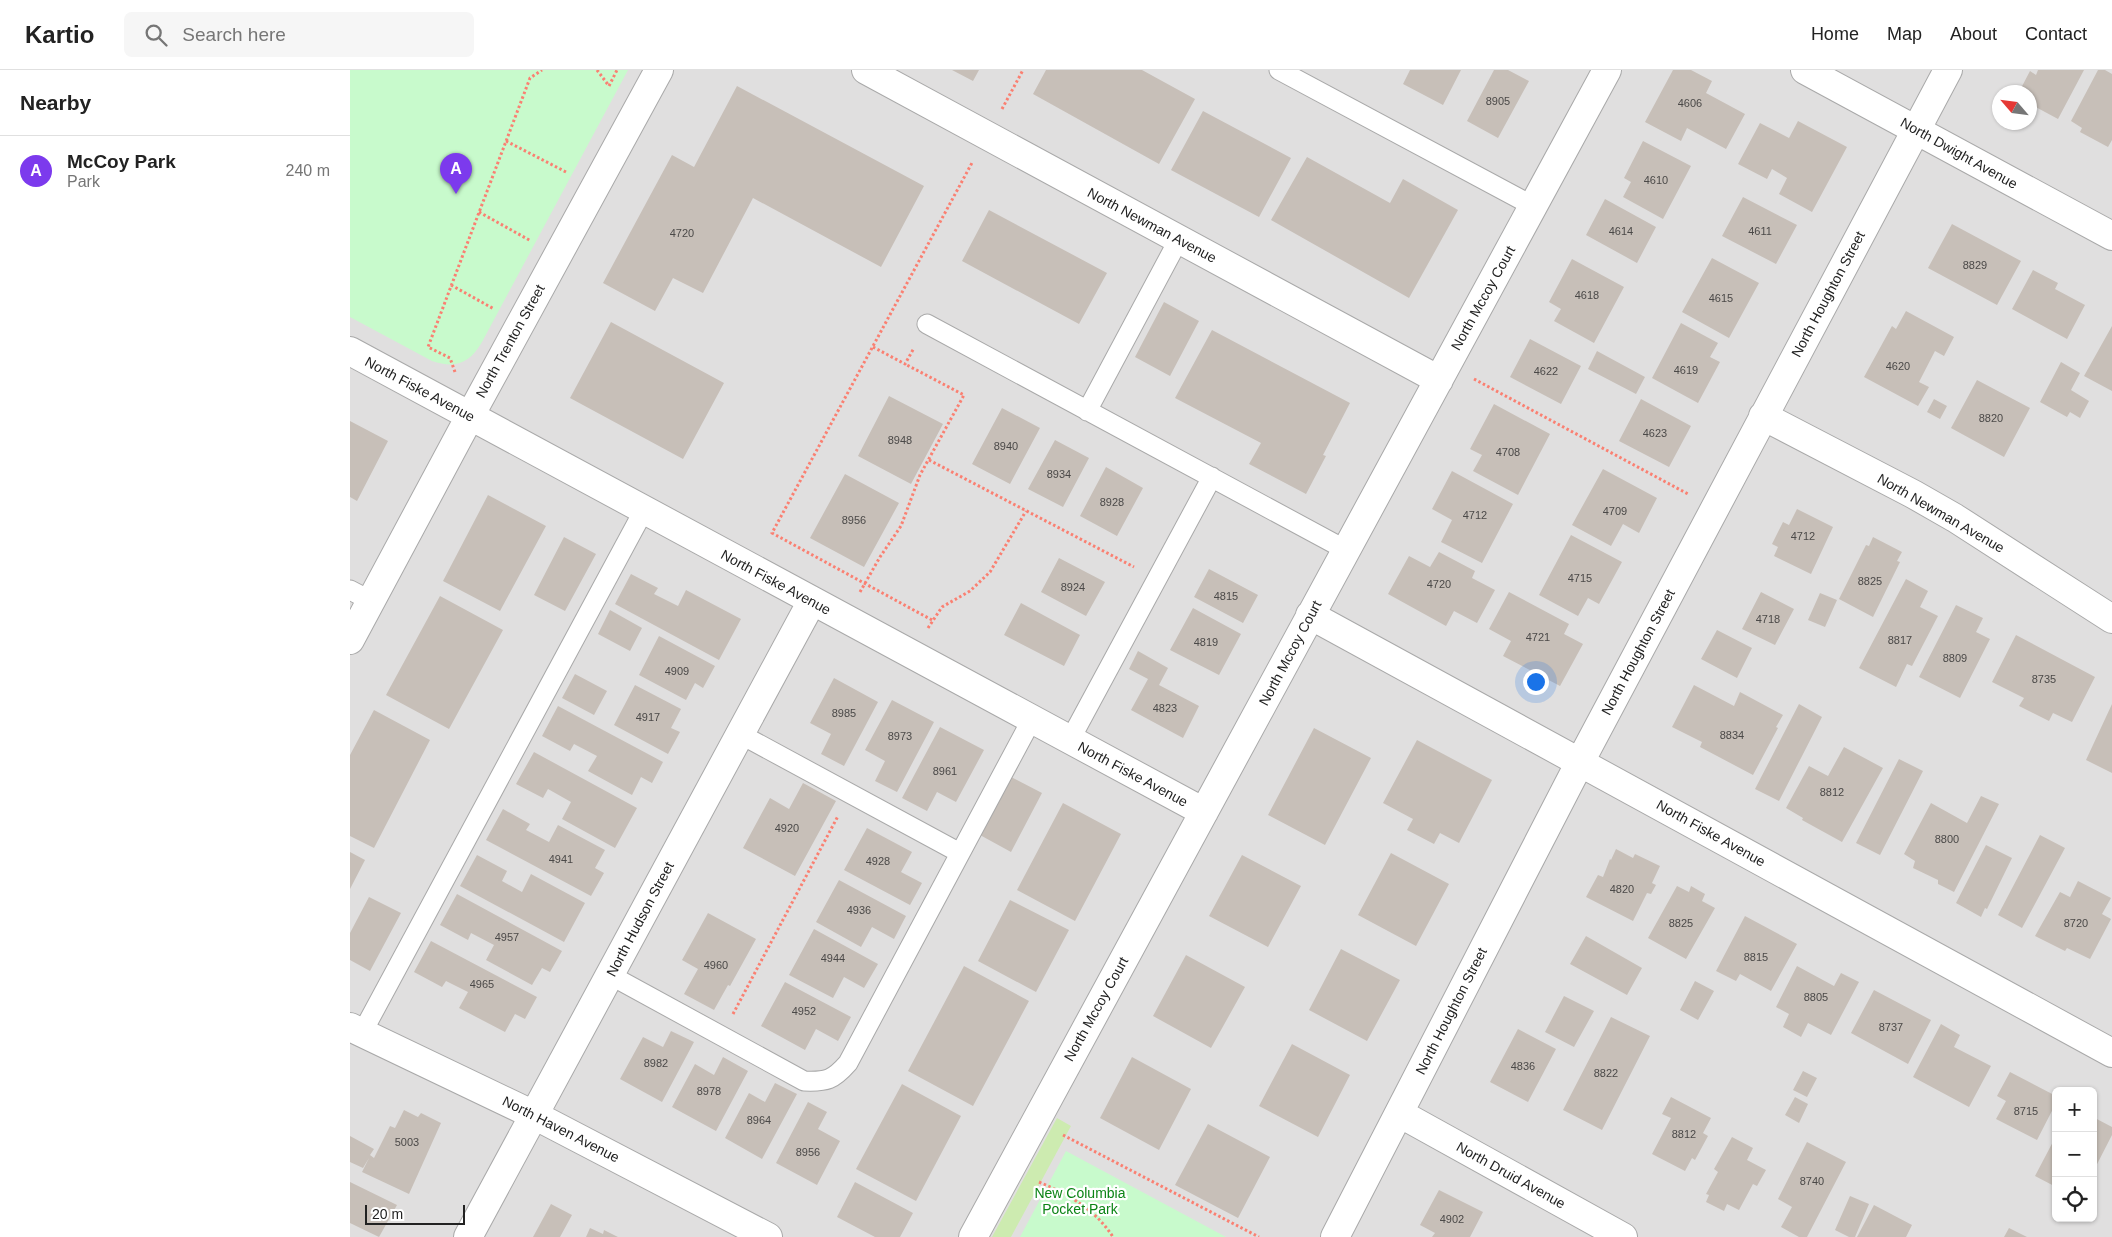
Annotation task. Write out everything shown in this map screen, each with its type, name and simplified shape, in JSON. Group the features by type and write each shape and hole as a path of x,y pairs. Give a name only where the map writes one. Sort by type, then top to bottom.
{"street":[{"name":"North Trenton Street","path":"350,640 360,596 470,416 659,70"},
{"name":"North Newman Avenue","path":"866,70 1179,239 1443,372"},
{"name":"North Mccoy Court","path":"973,1237 1607,70"},
{"name":"North Dwight Avenue","path":"1805,70 2112,236"},
{"name":"North Houghton Street","path":"1335,1237 1580,762 1948,70"},
{"name":"North Fiske Avenue","path":"350,351 1204,812"},
{"name":"North Newman Avenue","path":"1763,416 1955,518 2112,619"},
{"name":"North Hudson Street","path":"468,1237 812,601"},
{"name":"North Fiske Avenue","path":"1310,615 2112,1053"},
{"name":"North Haven Avenue","path":"356,1030 534,1114 768,1237"},
{"name":"North Druid Avenue","path":"1399,1113 1623,1237"}],"lane":[{"path":"1280,70 1533,206"},
{"path":"1088,411 1179,239"},
{"path":"927,324 1346,550"},
{"path":"1070,740 1212,478"},
{"path":"356,1030 644,510"},
{"path":"610,976 804,1081 822,1082 837,1076 848,1062 1032,719"},
{"path":"740,734 960,854"}],"path":[{"path":"470,416 450,358 428,347 530,78 542,70"},
{"path":"597,70 609,86 617,70"},
{"path":"998,116 1023,70"},
{"path":"506,141 594,188"},
{"path":"932,620 772,533 975,157"},
{"path":"479,212 557,256"},
{"path":"451,285 520,323"},
{"path":"905,364 927,324"},
{"path":"847,620 865,583 901,526 920,475 964,395 873,347"},
{"path":"1443,372 1714,508"},
{"path":"929,460 1157,578"},
{"path":"913,656 932,620 942,607 970,591 990,572 1002,556 1026,510"},
{"path":"721,1036 850,793"},
{"path":"1036,1121 1259,1237"},
{"path":"1010,1170 1058,1190 1080,1202 1100,1219 1113,1237"}],"shaded area":[{"path":"350,70 2112,70 2112,1237 350,1237"}],"green space":[{"path":"350,70 628,70 482,342 472,355 462,362 448,364 432,361 350,317"},
{"path":"1057,1118 1071,1126 1011,1237 992,1237"},
{"name":"New Columbia Pocket Park","path":"1066,1151 1226,1237 1020,1237"}],"building":[{"path":"952,70 979,70 973,81"},
{"path":"1046,70 1142,70 1195,99 1159,164 1033,94"},
{"path":"1410,70 1461,70 1443,105 1403,84"},
{"path":"1494,70 1508,70 1529,81 1498,138 1467,121"},
{"path":"1673,70 1691,70 1712,81 1706,93 1745,114 1726,149 1687,128 1681,141 1645,122"},
{"path":"2038,70 2084,70 2058,119 2037,108 2037,85 2023,85 2030,71 2036,75"},
{"path":"2098,70 2105,70 2112,74 2112,140 2108,147 2080,132 2082,128 2071,121"},
{"path":"737,86 924,186 881,267 753,198 703,293 673,278 655,311 603,283 672,155 694,167"},
{"path":"1203,111 1291,158 1259,217 1171,170"},
{"path":"1798,121 1847,147 1812,212 1779,194 1787,178 1772,169 1767,179 1738,164 1760,123 1789,138"},
{"path":"1643,141 1691,166 1663,219 1623,197 1631,182 1624,178"},
{"path":"1307,157 1390,203 1403,179 1458,210 1409,298 1271,220"},
{"path":"1743,197 1797,225 1776,264 1722,236"},
{"path":"1605,199 1656,227 1637,263 1586,235"},
{"path":"989,210 1107,273 1079,324 962,261"},
{"path":"1952,224 2021,261 1997,305 1928,268"},
{"path":"1712,258 1759,283 1729,338 1682,312"},
{"path":"1572,259 1624,287 1594,343 1554,321 1561,309 1549,302"},
{"path":"2033,270 2058,283 2055,289 2085,305 2067,339 2012,309"},
{"path":"1164,302 1199,321 1170,376 1135,357"},
{"path":"1906,311 1954,337 1944,356 1935,351 1919,382 1929,387 1918,406 1864,377 1892,326 1896,329"},
{"path":"611,322 724,383 683,459 570,398"},
{"path":"1681,323 1718,343 1710,357 1720,362 1698,403 1652,378"},
{"path":"2112,326 2112,391 2084,376"},
{"path":"1212,330 1350,403 1323,455 1326,456 1306,494 1249,464 1261,443 1175,398"},
{"path":"1530,339 1581,366 1561,404 1510,377"},
{"path":"1597,351 1645,377 1636,394 1588,369"},
{"path":"2061,362 2080,373 2071,390 2089,401 2080,418 2070,412 2067,417 2040,402"},
{"path":"1977,380 2030,408 2004,457 1951,428"},
{"path":"889,396 943,424 911,484 858,456"},
{"path":"1641,399 1691,426 1669,467 1619,441"},
{"path":"1934,399 1947,406 1940,419 1927,412"},
{"path":"1494,404 1550,434 1518,495 1473,471 1482,455 1470,449"},
{"path":"1002,408 1040,428 1010,484 972,464"},
{"path":"350,421 388,441 357,501 350,497"},
{"path":"1055,440 1089,458 1063,507 1028,489"},
{"path":"1106,467 1143,488 1117,536 1080,516"},
{"path":"1603,469 1657,498 1639,533 1623,524 1611,546 1572,525"},
{"path":"1452,471 1513,504 1482,563 1441,542 1452,520 1432,509"},
{"path":"845,474 899,503 864,567 810,538"},
{"path":"488,495 546,526 500,611 443,581"},
{"path":"1797,509 1833,527 1811,574 1774,556 1778,547 1772,544 1783,522 1789,525"},
{"path":"1571,535 1622,562 1599,604 1588,598 1578,616 1539,595"},
{"path":"564,537 596,554 565,611 534,595"},
{"path":"1873,537 1902,552 1897,561 1900,562 1873,617 1839,599 1866,545 1869,546"},
{"path":"1439,552 1475,571 1472,578 1495,590 1477,623 1454,611 1446,626 1388,594 1409,556 1430,567"},
{"path":"1059,558 1105,582 1086,616 1041,592"},
{"path":"1209,569 1258,595 1243,623 1194,597"},
{"path":"631,574 658,588 654,594 678,606 686,590 741,619 719,660 615,604"},
{"path":"1906,579 1928,591 1920,607 1938,616 1912,666 1907,664 1896,687 1859,668"},
{"path":"1509,592 1569,624 1564,634 1583,644 1560,686 1503,656 1511,641 1489,629"},
{"path":"1761,592 1794,609 1775,645 1742,629"},
{"path":"1820,593 1837,600 1825,627 1808,620"},
{"path":"440,596 503,630 449,729 386,695"},
{"path":"1021,603 1080,635 1064,666 1004,635"},
{"path":"1956,605 1983,618 1976,632 1990,639 1960,698 1919,677"},
{"path":"1193,608 1241,634 1219,675 1170,650"},
{"path":"610,610 642,628 630,651 598,634"},
{"path":"1717,630 1752,648 1737,678 1701,659"},
{"path":"2016,635 2095,677 2072,722 2053,713 2049,721 2019,706 2024,698 1992,682"},
{"path":"659,636 715,666 703,688 695,683 686,700 639,675"},
{"path":"1138,651 1168,668 1159,685 1199,706 1183,738 1131,710 1148,679 1129,669"},
{"path":"575,674 607,691 594,715 562,698"},
{"path":"834,678 878,702 844,766 821,754 831,734 810,723"},
{"path":"635,685 681,709 671,728 680,732 668,754 614,725"},
{"path":"1694,685 1734,706 1740,692 1783,715 1753,775 1700,747 1702,742 1672,727"},
{"path":"892,700 934,722 897,792 875,781 885,761 865,750"},
{"path":"1799,704 1822,717 1779,801 1755,789"},
{"path":"2112,704 2112,773 2086,760"},
{"path":"558,706 663,762 652,783 641,777 632,795 588,771 597,756 574,744 570,751 542,736"},
{"path":"374,710 430,740 374,848 350,836 350,755"},
{"path":"940,727 984,750 956,802 937,792 927,811 902,798"},
{"path":"1314,728 1371,758 1325,845 1268,815"},
{"path":"1417,740 1492,780 1459,843 1440,833 1434,844 1407,830 1413,819 1383,803"},
{"path":"1844,747 1883,768 1842,842 1802,820 1803,818 1786,808 1809,766 1828,776"},
{"path":"534,752 637,808 615,848 562,819 571,802 548,789 543,798 516,784"},
{"path":"1899,759 1923,771 1880,855 1856,843"},
{"path":"1011,777 1042,793 1011,852 980,835"},
{"path":"803,783 836,801 795,876 743,848 770,798 789,809"},
{"path":"1981,796 1999,804 1954,892 1938,884 1938,880 1913,868 1915,861 1904,854 1931,803 1967,823"},
{"path":"1063,803 1121,834 1075,921 1017,890"},
{"path":"503,809 530,824 526,830 549,842 558,825 605,850 595,868 604,873 591,896 486,840"},
{"path":"867,828 912,852 901,872 922,883 910,905 844,870"},
{"path":"2040,835 2065,848 2022,928 1998,915"},
{"path":"1986,845 2012,858 1987,909 1985,908 1981,917 1956,903"},
{"path":"1616,849 1633,858 1635,854 1660,866 1652,883 1656,885 1651,894 1647,893 1633,921 1586,897 1598,875 1603,877"},
{"path":"350,852 365,860 350,889"},
{"path":"1391,853 1449,884 1416,946 1358,915"},
{"path":"477,855 507,871 502,881 522,892 531,874 585,903 564,942 460,886"},
{"path":"1242,855 1301,886 1268,947 1209,916"},
{"path":"839,880 906,916 894,939 872,927 861,947 816,922"},
{"path":"2078,881 2111,898 2102,914 2111,919 2090,959 2067,948 2065,951 2035,936 2060,892 2070,897"},
{"path":"1677,886 1689,892 1691,886 1705,894 1702,901 1715,908 1686,959 1648,938"},
{"path":"457,894 562,951 550,972 542,968 532,985 486,960 494,945 471,933 468,940 440,925"},
{"path":"369,897 401,913 370,971 350,960 350,933"},
{"path":"1010,900 1069,930 1036,992 978,961"},
{"path":"708,913 756,939 730,986 728,985 714,1010 684,994 698,969 682,960"},
{"path":"1745,916 1797,944 1771,991 1740,974 1736,981 1716,971"},
{"path":"814,929 878,964 864,988 844,977 833,998 789,975"},
{"path":"1586,936 1642,968 1627,995 1570,964"},
{"path":"431,941 537,997 525,1019 515,1014 505,1032 459,1008 468,992 446,981 442,987 414,972"},
{"path":"1341,949 1400,980 1367,1041 1309,1010"},
{"path":"1186,955 1245,987 1211,1048 1153,1016"},
{"path":"964,966 1029,1001 973,1106 908,1071"},
{"path":"1797,966 1834,986 1841,973 1859,982 1831,1035 1808,1023 1801,1037 1783,1027 1789,1014 1776,1007"},
{"path":"1695,981 1714,991 1698,1020 1680,1010"},
{"path":"785,982 851,1017 838,1041 816,1029 805,1050 761,1026"},
{"path":"1874,990 1931,1020 1908,1064 1851,1033"},
{"path":"1564,996 1594,1011 1574,1047 1545,1032"},
{"path":"1611,1017 1650,1036 1602,1130 1563,1110"},
{"path":"1941,1024 1960,1035 1954,1047 1991,1066 1969,1107 1913,1077"},
{"path":"1518,1029 1556,1049 1528,1102 1490,1082"},
{"path":"671,1031 694,1042 662,1102 620,1079 643,1037 663,1047"},
{"path":"1292,1044 1350,1075 1318,1137 1259,1106"},
{"path":"723,1057 748,1071 716,1131 672,1107 695,1064 714,1075"},
{"path":"1132,1057 1191,1089 1159,1150 1100,1118"},
{"path":"1803,1071 1817,1078 1807,1097 1793,1090"},
{"path":"2010,1072 2052,1094 2052,1111 2037,1140 1996,1119 2006,1101 1997,1096"},
{"path":"775,1083 797,1094 762,1159 725,1138 749,1093 765,1102"},
{"path":"902,1084 961,1116 916,1201 856,1169"},
{"path":"1671,1097 1711,1118 1703,1133 1708,1136 1695,1160 1692,1158 1685,1171 1652,1154 1671,1118 1662,1114"},
{"path":"1795,1097 1808,1104 1799,1123 1785,1115"},
{"path":"808,1102 827,1112 818,1129 840,1141 817,1185 776,1163"},
{"path":"404,1110 418,1117 421,1113 441,1123 409,1194 362,1172 369,1158 363,1168 350,1162 350,1136 374,1149 370,1155 374,1158 390,1126 395,1128"},
{"path":"2097,1119 2112,1127 2112,1135 2097,1164"},
{"path":"1208,1124 1270,1157 1238,1218 1175,1185"},
{"path":"1732,1137 1753,1148 1747,1160 1766,1170 1757,1186 1753,1184 1739,1210 1727,1204 1724,1211 1706,1202 1709,1195 1706,1194 1718,1172 1714,1169"},
{"path":"1807,1142 1846,1162 1807,1237 1799,1237 1781,1227 1792,1207 1778,1199"},
{"path":"2052,1144 2052,1185 2035,1176"},
{"path":"350,1182 397,1205 379,1237 350,1223"},
{"path":"855,1182 913,1213 900,1237 875,1237 837,1217"},
{"path":"1439,1190 1483,1212 1470,1237 1432,1237 1435,1233 1420,1225"},
{"path":"1850,1196 1869,1204 1855,1237 1849,1237 1835,1230"},
{"path":"551,1204 572,1215 560,1237 533,1237"},
{"path":"1874,1205 1912,1225 1906,1237 1857,1237"},
{"path":"590,1228 603,1234 604,1230 618,1237 586,1237"},
{"path":"2009,1228 2027,1237 2004,1237"}],"place":[{"name":"McCoy Park","path":"456,194"}]}
